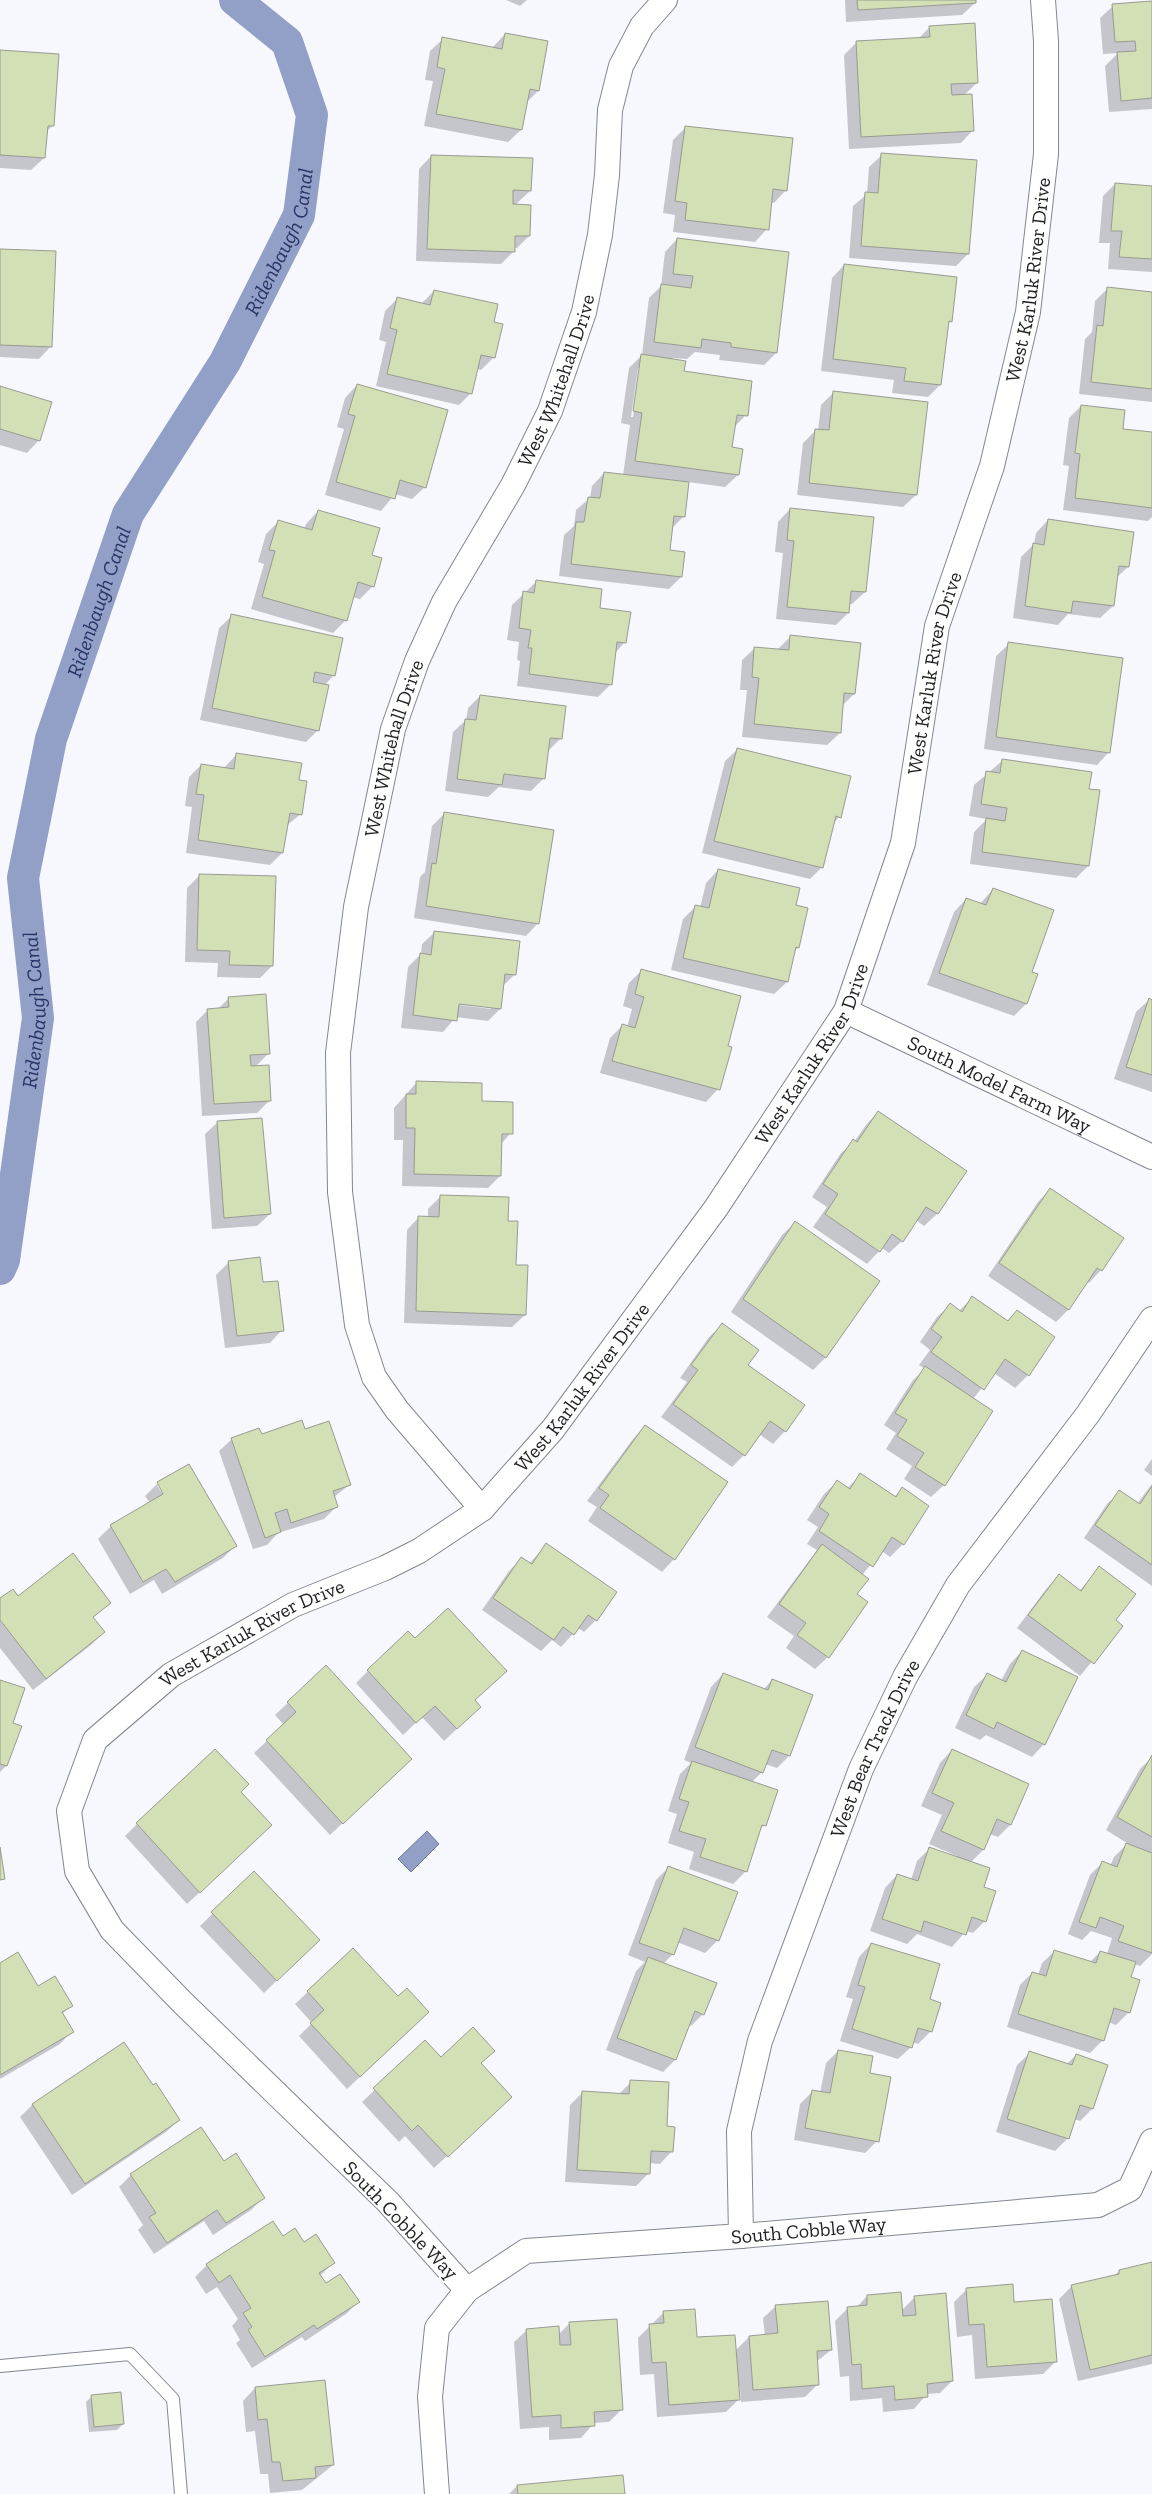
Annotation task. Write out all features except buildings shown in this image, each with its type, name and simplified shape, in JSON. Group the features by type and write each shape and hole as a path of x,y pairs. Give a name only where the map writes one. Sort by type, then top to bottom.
{"street":[{"name":"West Whitehall Drive","path":"482,1509 388,1397 374,1377 357,1325 340,1192 339,1043 356,907 393,729 418,661 444,602 513,485 550,411 584,312 601,226 607,175 610,110 621,66 642,26 665,0"},
{"name":"West Karluk River Drive","path":"70,1811 95,1740 171,1675 293,1605 385,1568 419,1550 482,1509 553,1429 716,1208 846,1011 903,843 937,626 992,466 1028,312 1046,154 1046,41 1043,0"},
{"name":"South Model Farm Way","path":"846,1011 1152,1157"},
{"name":"West Bear Track Drive","path":"741,2236 739,2131 760,2041 861,1768 904,1677 958,1585 1088,1414 1152,1319"},
{"name":"South Cobble Way","path":"70,1811 77,1871 112,1930 182,2002 388,2202 468,2290 526,2251 741,2236 1098,2205 1130,2189 1152,2141"},
{"path":"437,2494 430,2397 438,2328 468,2290"}],"lane":[{"path":"0,2366 130,2354 172,2399 181,2494"}],"water":[{"path":"427,1831 439,1844 411,1872 398,1859"}],"waterway":[{"name":"Ridenbaugh Canal","path":"0,1269 4,1260 38,1018 23,878 51,739 128,514 225,362 299,215 312,115 287,42 235,0"}]}
